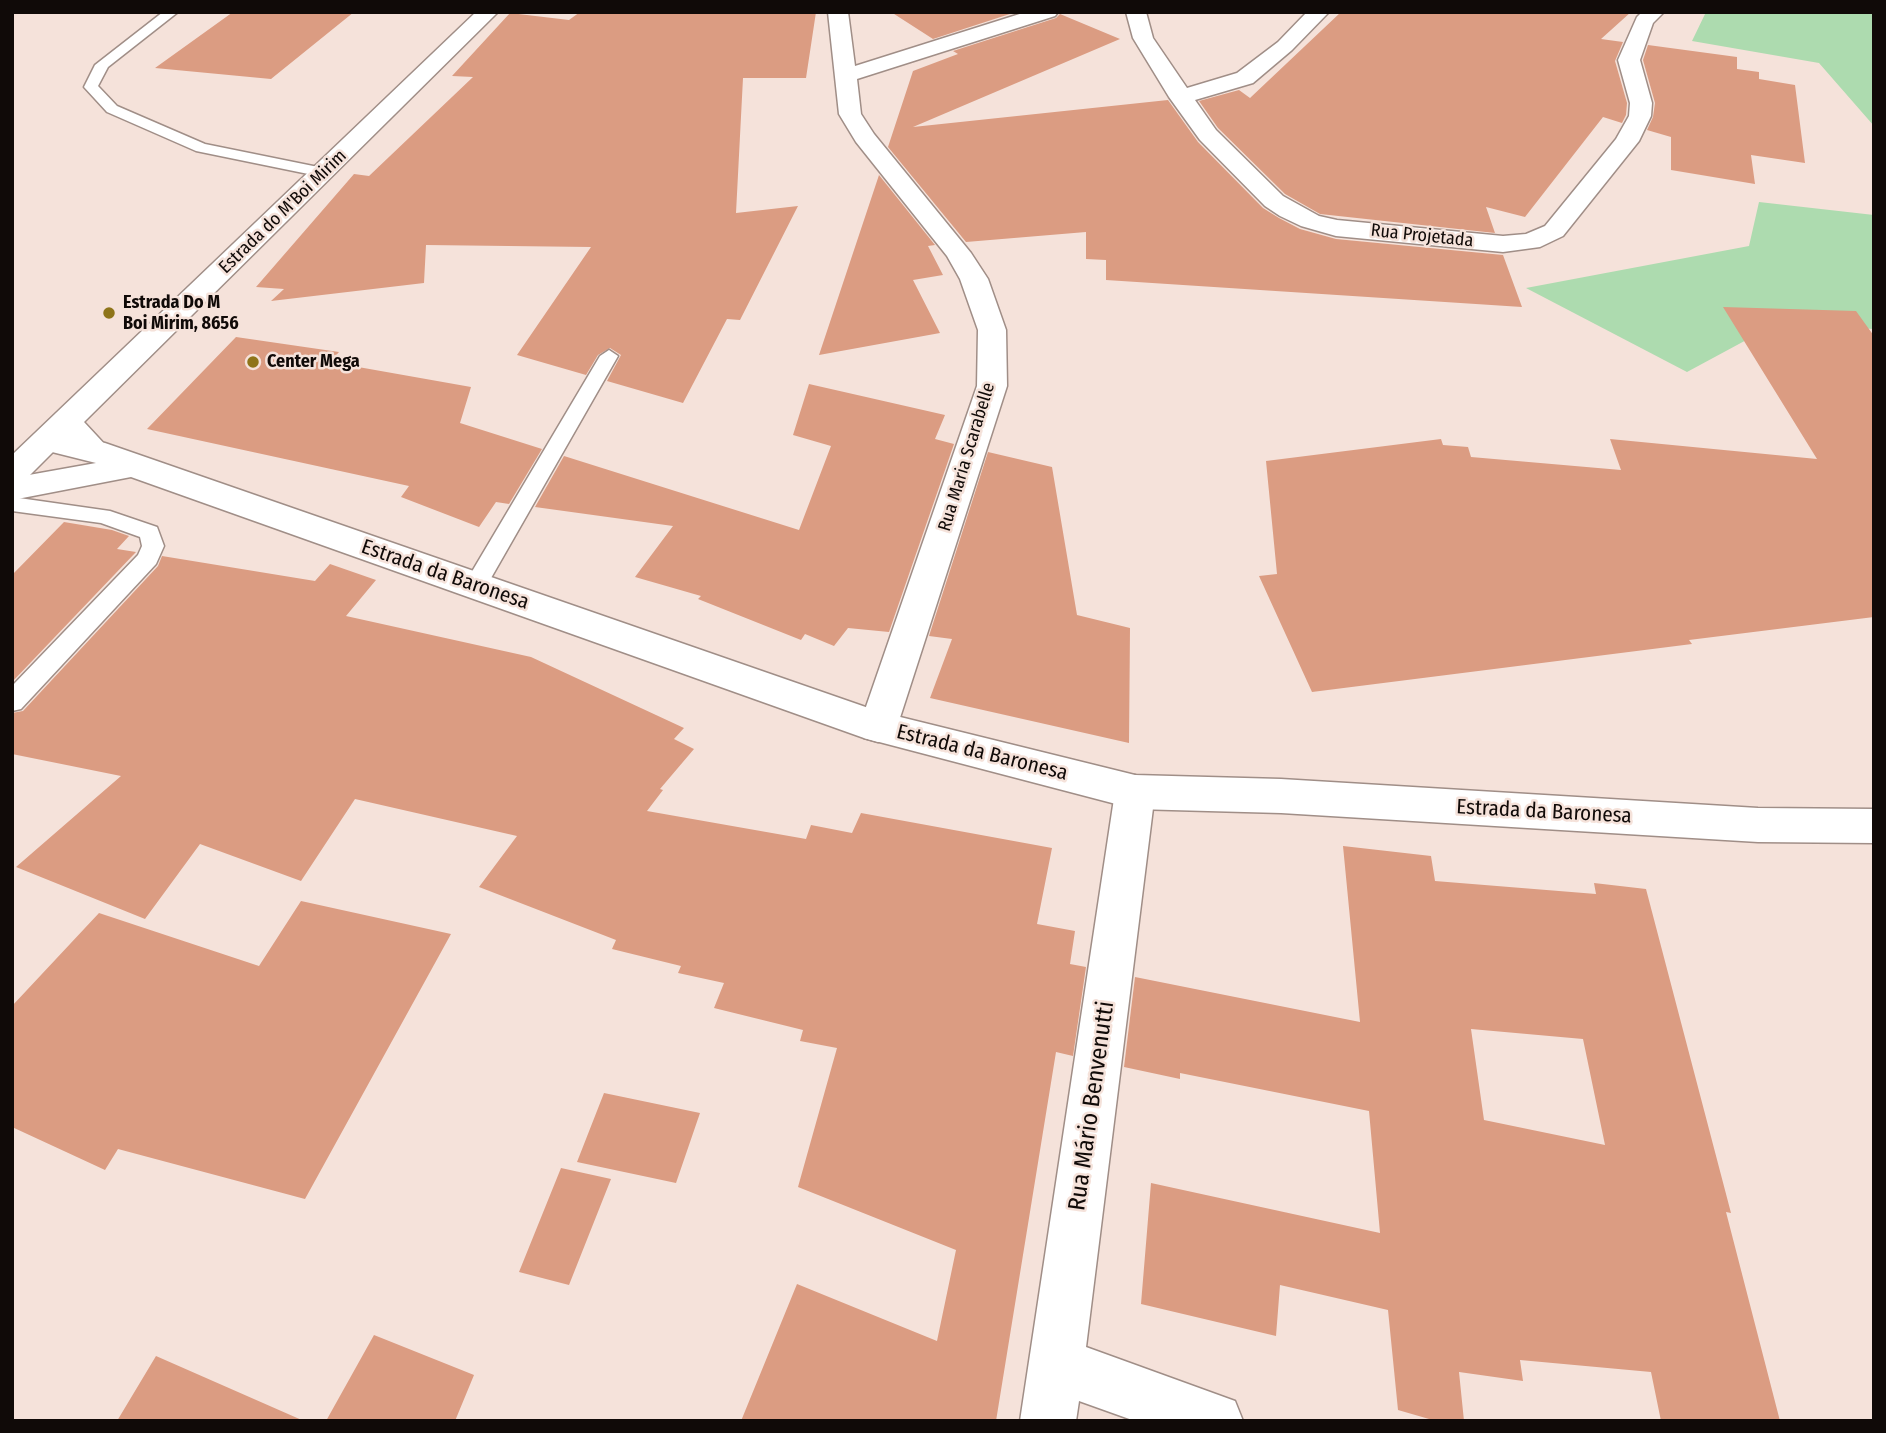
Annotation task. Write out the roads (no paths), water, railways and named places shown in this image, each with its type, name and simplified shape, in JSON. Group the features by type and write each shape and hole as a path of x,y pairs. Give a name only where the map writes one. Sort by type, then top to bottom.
{"street":[{"name":"Estrada do M'Boi Mirim","path":"12,474 488,12"},
{"name":"Rua Maria Scarabelle","path":"838,12 850,114 958,253 974,279 992,330 992,386 878,727"},
{"path":"845,76 1048,12"},
{"name":"Rua Projetada","path":"1136,12 1143,38 1180,97 1208,135 1273,201 1310,221 1336,228 1503,244 1531,241 1554,232 1631,133 1640,116 1641,103 1629,60 1644,21 1654,12"},
{"path":"1180,97 1245,78 1285,46 1319,12"},
{"name":"Estrada da Baronesa","path":"57,432 133,467 878,727 1135,792 1295,797 1758,825 1874,827"},
{"name":"Estrada da Baronesa","path":"12,489 133,467"},
{"name":"Rua Mário Benvenutti","path":"1048,1421 1135,792"},
{"path":"1057,1365 1215,1421"}],"lane":[{"path":"173,12 102,65 91,87 112,109 201,148 323,172"},
{"path":"475,586 609,356"},
{"path":"12,504 103,516 149,532 153,546 148,559 12,702"}],"place":[{"name":"Estrada Do M Boi Mirim, 8656","path":"109,313"},
{"name":"Center Mega","path":"253,362"}]}
